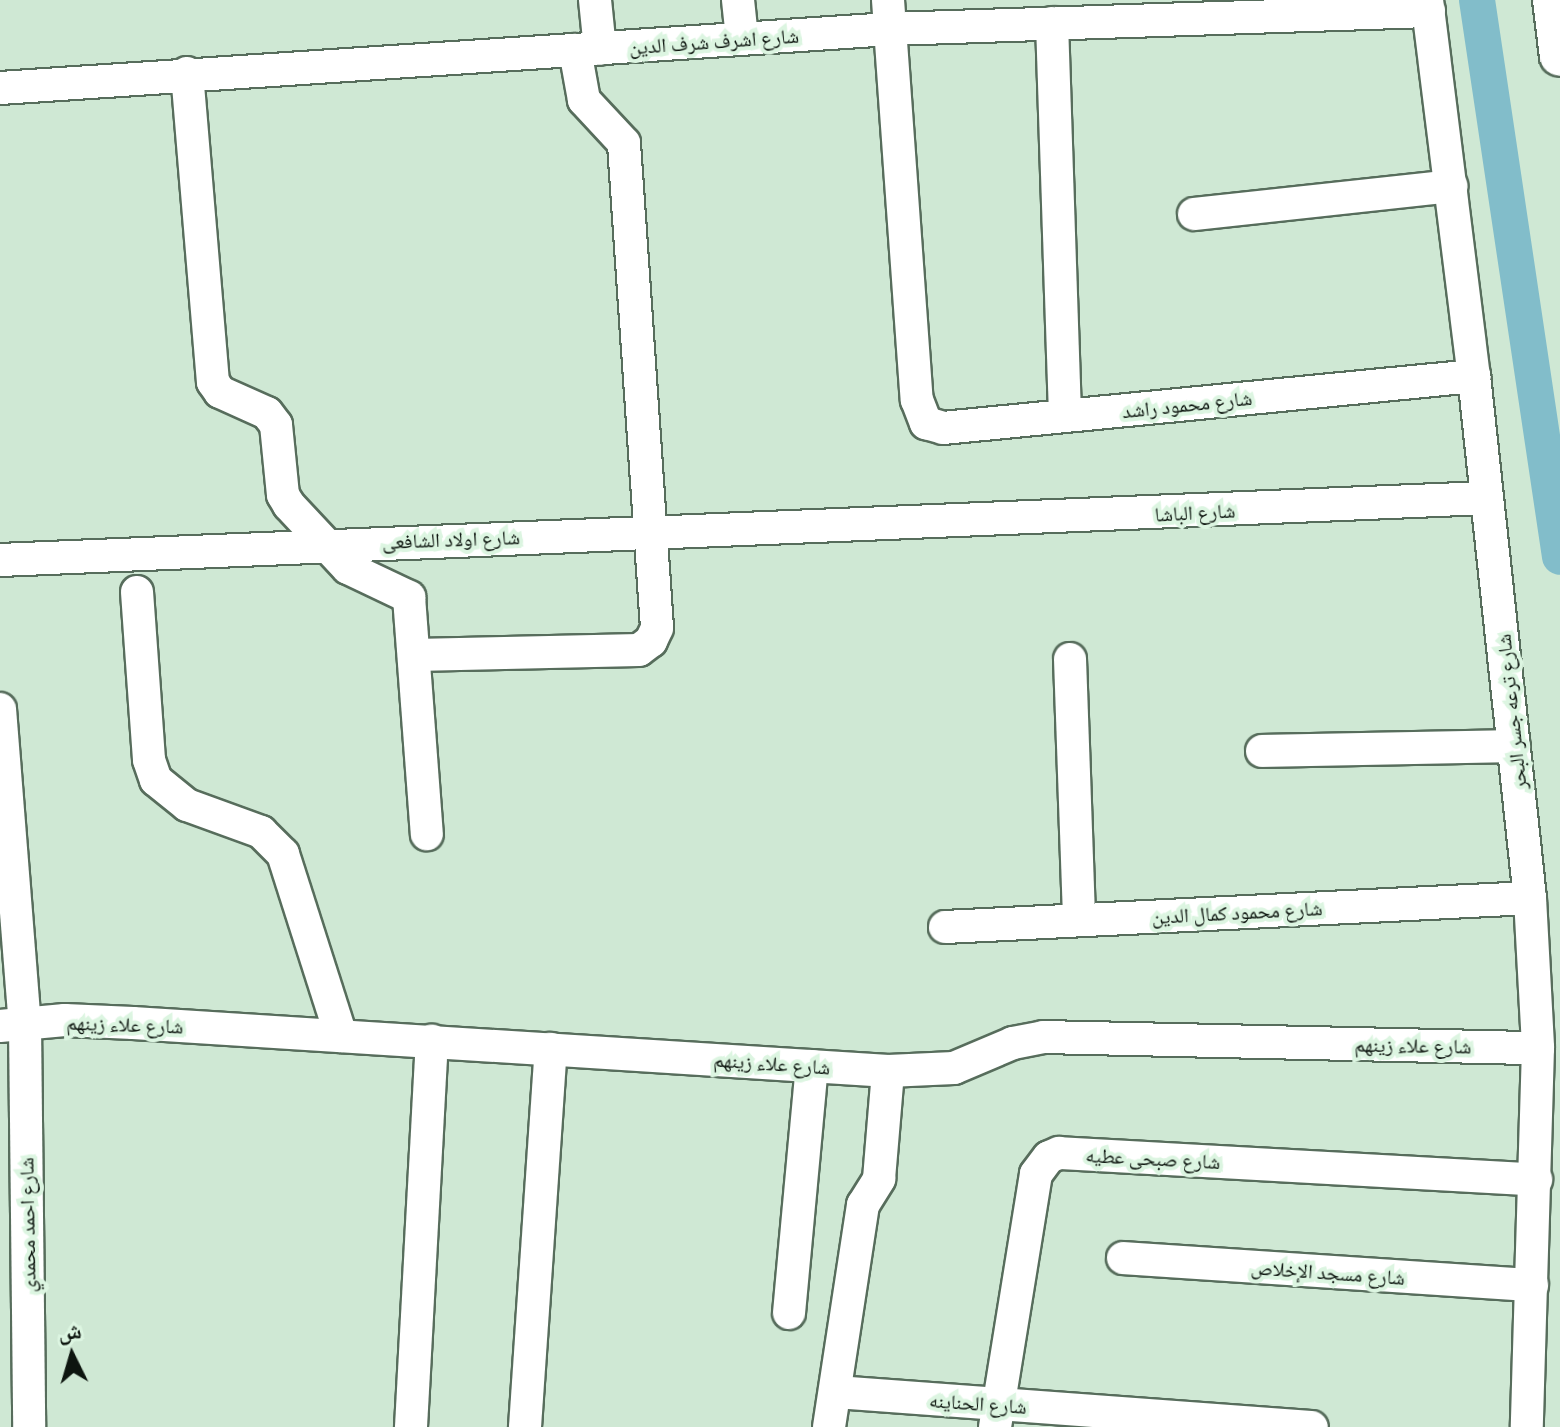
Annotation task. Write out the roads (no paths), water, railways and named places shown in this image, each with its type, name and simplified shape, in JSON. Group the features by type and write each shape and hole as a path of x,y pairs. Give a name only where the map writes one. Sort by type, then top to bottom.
{"street":[{"path":"415,655 639,650 651,641 657,628 654,533 624,143 584,100 595,0"},
{"path":"738,0 742,38"},
{"path":"1553,0 1560,56"},
{"name":"شارع اشرف شرف الدين","path":"0,88 742,38 889,15 1052,23 1264,8 1428,6"},
{"name":"شارع ترعه جسر البحر","path":"1428,6 1474,376 1530,898 1538,1048 1527,1427"},
{"name":"شارع محمود راشد","path":"889,15 917,400 926,423 943,428 1474,376"},
{"path":"1052,23 1065,416"},
{"path":"187,73 210,371 220,392 273,419 283,495 361,577 409,597 427,834"},
{"path":"1194,214 1451,186"},
{"name":"شارع الباشا","path":"903,526 1487,498"},
{"name":"شارع اولاد الشافعى","path":"0,560 327,543 903,526"},
{"path":"137,592 149,760 156,780 187,805 261,832 283,854 341,1036"},
{"path":"1070,659 1079,920"},
{"name":"شارع احمد محمدي","path":"0,709 29,1427"},
{"path":"1262,751 1514,746"},
{"name":"شارع محمود كمال الدين","path":"945,927 1530,898"},
{"name":"شارع علاء زينهم","path":"12,1025 133,1023 888,1071 954,1068 1013,1043 1043,1037 1538,1048"},
{"path":"411,1427 432,1041"},
{"path":"525,1427 551,1049"},
{"path":"789,1313 812,1066"},
{"path":"829,1427 863,1205 879,1179 888,1071"},
{"name":"شارع صبحى عطيه","path":"997,1416 1036,1174 1059,1153 1536,1180"},
{"name":"شارع مسجد الإخلاص","path":"1123,1258 1532,1285"},
{"name":"شارع الحناينه","path":"835,1392 997,1416 1312,1427"}],"waterway":[{"path":"1477,0 1560,557"}]}
